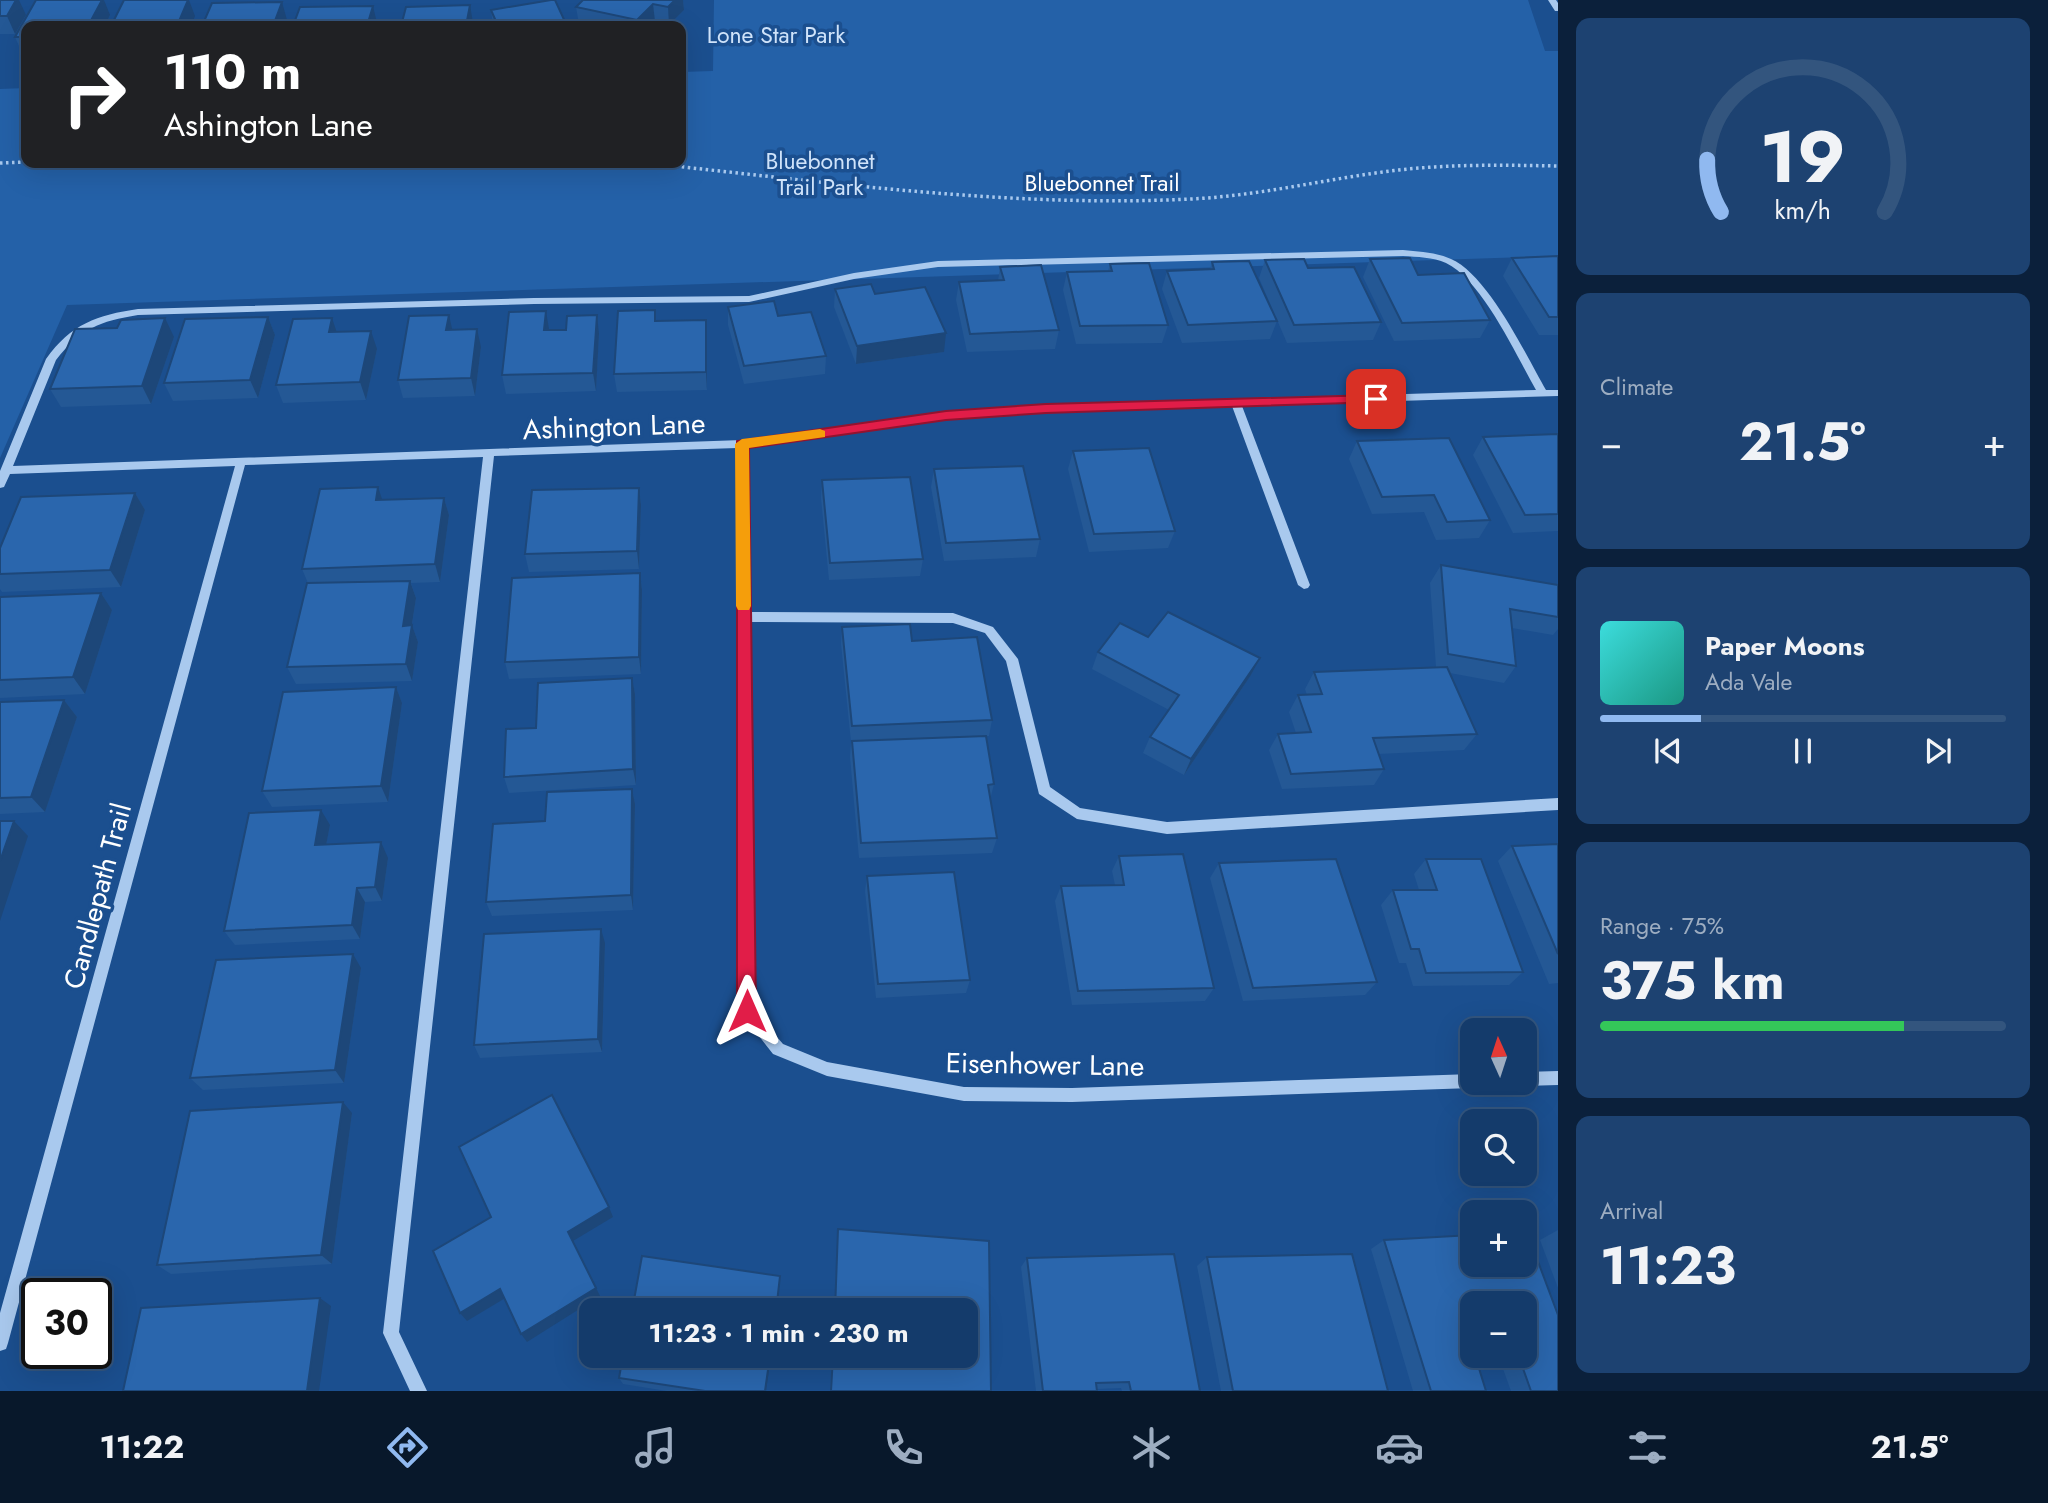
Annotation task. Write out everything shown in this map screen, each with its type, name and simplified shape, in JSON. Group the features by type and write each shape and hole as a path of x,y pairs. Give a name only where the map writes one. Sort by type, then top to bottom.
{"street":[{"path":"1552,0 1558,9"},
{"path":"0,484 51,359 63,342 100,318 138,312 534,301 749,299 854,276 938,264 1391,254 1439,257 1454,264 1474,280 1543,394"},
{"name":"Ashington Lane","path":"6,470 742,444 946,415 1046,408 1558,393"},
{"path":"1236,403 1304,585"},
{"name":"Eisenhower Lane","path":"742,444 747,1011 778,1049 827,1069 964,1094 1072,1095 1460,1081"},
{"path":"419,1391 391,1333 489,453"},
{"name":"Candlepath Trail","path":"0,1343 241,462"},
{"path":"744,617 953,618 989,630 1012,659 1044,790 1077,813 1167,828 1558,804"},
{"path":"1537,1079 1558,1078"}],"path":[{"path":"0,163 21,162"},
{"name":"Bluebonnet Trail","path":"686,167 996,199 1075,201 1217,196 1269,191 1399,170 1474,164 1558,166"}],"green space":[{"name":"Bluebonnet Trail Park","path":"714,0 1528,0 1545,51 1558,51 1558,256 67,305 0,458 0,89 21,88 21,168 686,168 686,72 713,71"}],"building":[{"path":"0,0 16,0 7,16 0,16"},
{"path":"36,0 102,0 91,21 24,21"},
{"path":"124,0 188,0 179,21 114,21"},
{"path":"555,0 565,21 496,21 491,10"},
{"path":"583,0 675,0 668,7 653,4 637,20 576,7"},
{"path":"282,2 275,21 204,21 212,3"},
{"path":"470,5 467,21 402,21 406,7"},
{"path":"373,6 368,21 295,21 300,7"},
{"path":"21,26 21,37 15,37"},
{"path":"1558,256 1558,317 1549,317 1512,258"},
{"path":"1410,258 1418,275 1464,273 1490,320 1402,323 1370,259"},
{"path":"1304,259 1308,268 1354,267 1381,322 1294,325 1265,260"},
{"path":"1249,261 1277,321 1188,325 1167,271 1214,269 1212,262"},
{"path":"1149,263 1168,325 1080,326 1067,272 1112,271 1110,264"},
{"path":"1041,265 1059,330 970,334 959,282 1004,280 1000,267"},
{"path":"871,284 875,294 925,287 946,333 857,346 835,289"},
{"path":"774,301 778,316 811,312 826,356 744,366 728,307"},
{"path":"655,310 655,321 706,320 706,372 614,374 618,311"},
{"path":"546,311 544,330 566,330 567,316 597,315 593,373 502,375 509,312"},
{"path":"449,315 446,330 477,329 471,378 398,380 409,316"},
{"path":"268,317 250,380 164,383 185,319"},
{"path":"165,318 142,386 50,389 75,329 117,328 121,320"},
{"path":"332,318 329,332 371,331 360,382 276,385 293,319"},
{"path":"1558,434 1558,514 1525,515 1483,437"},
{"path":"1449,438 1490,520 1447,522 1434,495 1382,497 1357,441"},
{"path":"1149,448 1175,531 1094,534 1073,451"},
{"path":"1023,466 1040,539 946,543 934,469"},
{"path":"910,477 923,559 830,563 822,480"},
{"path":"378,487 376,500 444,498 435,564 302,569 320,489"},
{"path":"639,488 637,551 525,554 532,490"},
{"path":"135,493 110,570 0,574 0,548 21,497"},
{"path":"1441,565 1558,585 1558,617 1510,609 1516,666 1448,654"},
{"path":"640,573 639,657 505,662 512,578"},
{"path":"410,581 403,626 412,625 406,664 287,667 307,583"},
{"path":"101,593 73,677 0,680 0,597"},
{"path":"1168,612 1260,658 1191,759 1150,737 1179,695 1098,652 1120,623 1148,637"},
{"path":"910,624 912,641 977,637 992,720 852,726 842,627"},
{"path":"1447,667 1477,734 1373,738 1384,769 1291,774 1278,734 1311,732 1298,695 1322,694 1314,672"},
{"path":"632,678 633,769 504,777 506,729 536,728 538,683"},
{"path":"396,687 381,786 262,791 283,692"},
{"path":"64,700 31,797 0,798 0,702"},
{"path":"986,736 994,784 988,785 997,838 861,843 852,741"},
{"path":"632,789 631,895 486,902 493,824 545,821 547,792"},
{"path":"321,810 315,845 381,842 375,887 357,888 352,925 224,931 249,813"},
{"path":"0,821 14,821 0,861"},
{"path":"1558,844 1558,954 1512,846"},
{"path":"1183,854 1214,988 1078,991 1061,886 1124,885 1119,856"},
{"path":"1336,859 1377,982 1253,988 1219,863"},
{"path":"1426,859 1481,859 1523,972 1426,973 1419,949 1411,949 1393,890 1437,890"},
{"path":"954,872 970,980 878,984 867,876"},
{"path":"601,929 598,1039 474,1045 484,934"},
{"path":"353,954 335,1070 190,1078 216,960"},
{"path":"552,1095 609,1207 568,1232 596,1288 521,1334 500,1289 460,1313 433,1251 491,1217 459,1147"},
{"path":"343,1102 321,1255 157,1265 190,1111"},
{"path":"838,1229 989,1241 991,1391 831,1391 832,1368 978,1368 978,1298 835,1298"},
{"path":"1460,1236 1460,1277 1537,1277 1537,1259 1558,1315 1558,1391 1531,1391 1523,1368 1537,1368 1537,1291 1460,1291 1460,1368 1479,1368 1486,1391 1431,1391 1384,1240"},
{"path":"1174,1254 1200,1391 1131,1391 1129,1382 1096,1383 1097,1391 1043,1391 1027,1258"},
{"path":"1352,1254 1388,1391 1233,1391 1207,1257"},
{"path":"642,1256 780,1276 777,1298 634,1298"},
{"path":"320,1298 307,1391 123,1391 141,1308"},
{"path":"621,1368 768,1368 765,1391 705,1391 619,1378"}],"slow traffic":[{"path":"743,606 742,444 820,434"}],"route":[{"path":"747,1011 742,444 926,420 946,415 969,416 1046,408 1376,399"}],"park label":[{"name":"Lone Star Park","path":"776,35"}]}
